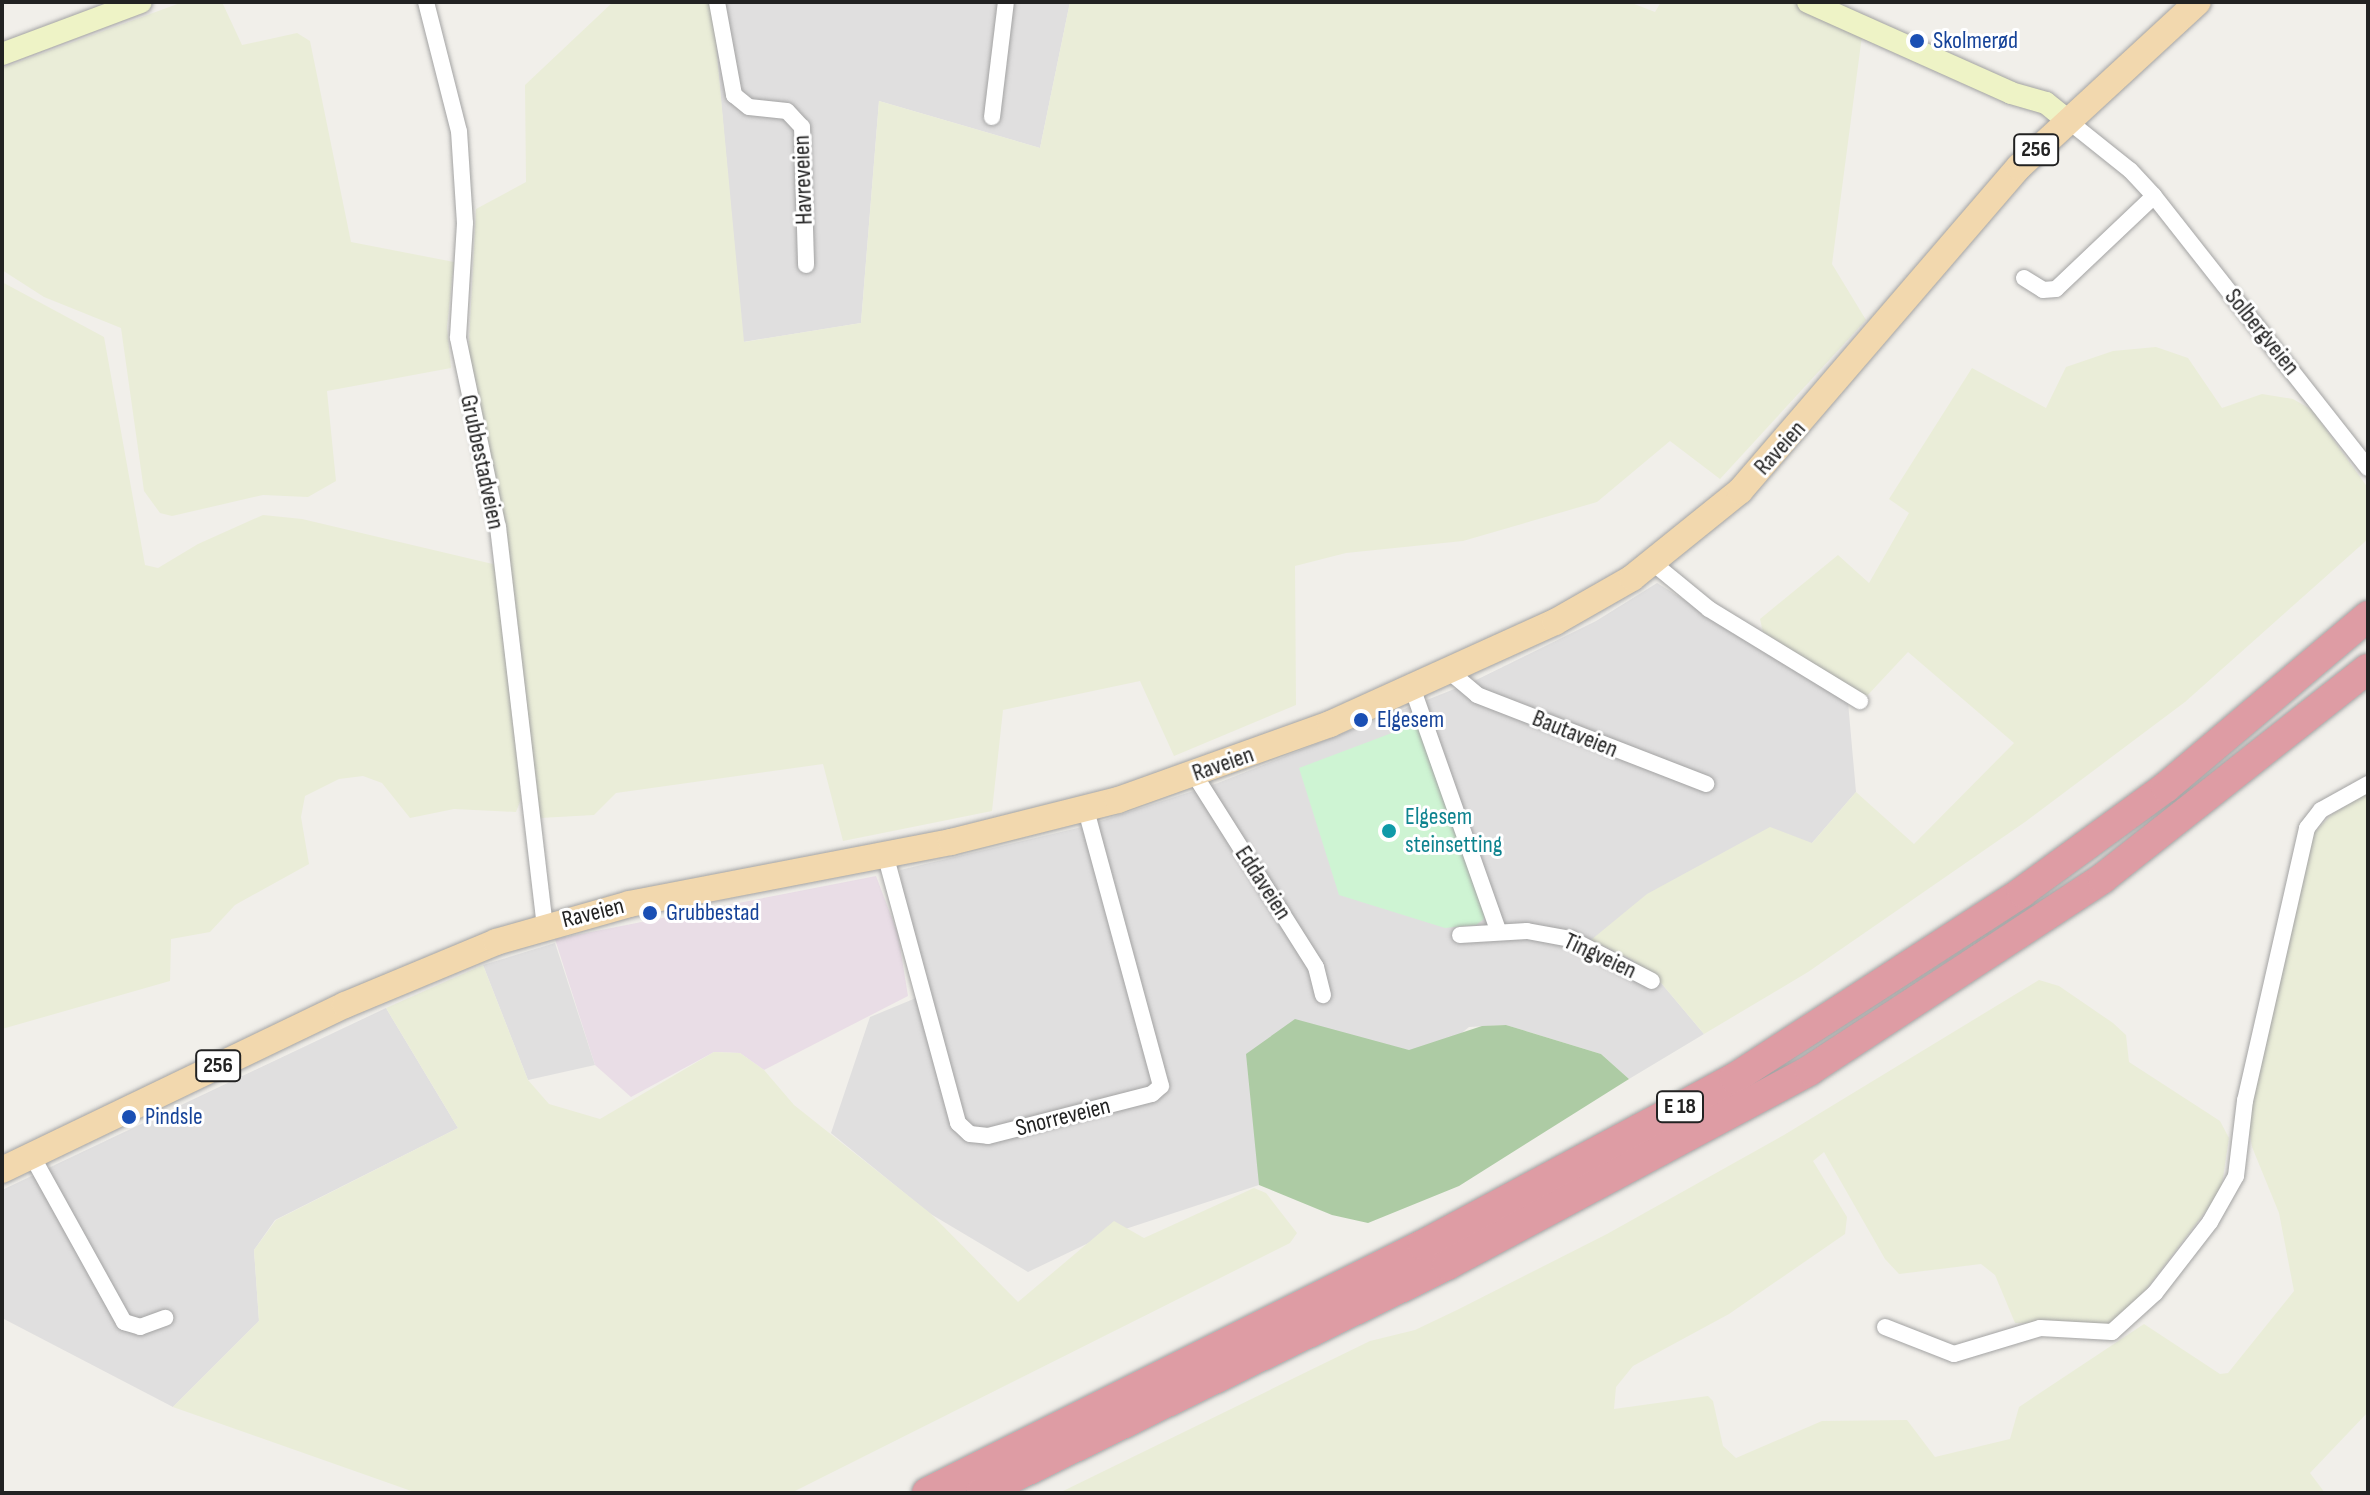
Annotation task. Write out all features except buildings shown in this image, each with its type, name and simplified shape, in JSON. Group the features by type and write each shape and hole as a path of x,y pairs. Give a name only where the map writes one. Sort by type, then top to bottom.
{"highway":[{"name":"E 18","path":"927,1493 1423,1245 1735,1078 2022,892 2166,787 2368,616"},
{"name":"E 18","path":"981,1493 1447,1265 1810,1070 2103,878 2368,669"}],"main road":[{"path":"2,54 141,2"},
{"path":"1808,2 2011,93 2052,120 2066,119"},
{"name":"Raveien","path":"2,1170 368,994 545,926 629,904 885,854 1086,809 1194,774 1413,690 1586,606 1653,563 1765,466 1990,200 2066,119 2198,2"}],"street":[{"name":"Grubbestadveien","path":"426,2 459,131 465,223 458,338 498,527 545,926"},
{"name":"Havreveien","path":"717,2 734,95 749,107 787,111 802,127 806,265"},
{"path":"992,117 1006,2"},
{"name":"Solbergveien","path":"2066,119 2130,170 2154,196 2368,468"},
{"path":"2024,278 2043,290 2056,289 2154,196"},
{"path":"1653,563 1709,609 1860,701"},
{"name":"Bautaveien","path":"1450,672 1477,695 1706,784"},
{"path":"1413,690 1498,930"},
{"name":"Eddaveien","path":"1194,774 1316,967 1323,995"},
{"path":"1885,1327 1954,1354 2040,1328 2112,1332 2155,1293 2210,1222 2236,1176 2245,1101 2307,828 2321,810 2368,784"},
{"name":"Snorreveien","path":"885,854 958,1123 970,1134 988,1136 1152,1094 1161,1086 1086,809"},
{"name":"Tingveien","path":"1460,935 1498,930 1571,939 1652,981"},
{"path":"32,1156 124,1322 140,1327 165,1318"}],"shaded area":[{"path":"712,2 1070,2 1040,148 879,101 861,323 743,342"},
{"path":"1657,583 1848,702 1856,792 1812,843 1592,941 1631,959 1662,984 1704,1034 1629,1079 1601,1054 1506,1025 1469,1027 1435,1055 1377,1044 1258,1146 1259,1185 1101,1237 1028,1272 929,1213 831,1133 870,1017 916,998 900,870 1082,827 1218,783 1472,682 1596,621"},
{"path":"876,876 898,934 908,996 764,1070 740,1053 714,1052 631,1097 595,1065 555,939"},
{"path":"555,943 595,1065 528,1080 483,965"},
{"path":"386,1008 458,1128 275,1220 254,1250 259,1321 173,1407 2,1318 2,1190"}],"green space":[{"path":"183,2 222,2 242,45 297,33 310,41 351,242 454,262 447,327 451,368 327,391 336,481 308,497 263,495 172,516 160,513 144,491 121,328 44,297 2,270 2,68"},
{"path":"613,2 712,2 744,342 861,323 879,101 1040,148 1070,2 1629,2 1655,12 1661,2 1808,2 1863,28 1832,264 1866,320 1720,479 1670,441 1597,502 1463,541 1346,553 1295,566 1296,705 1174,756 1140,681 1003,710 992,811 843,841 823,764 616,793 594,815 540,818 468,361 476,209 526,182 525,85"},
{"path":"2,282 104,337 145,565 158,568 198,544 263,515 302,519 497,565 521,799 516,812 454,809 410,818 382,783 363,776 339,779 305,796 301,817 309,864 235,905 210,932 171,939 170,981 2,1029"},
{"path":"2156,347 2188,358 2222,408 2262,394 2293,399 2312,410 2368,488 2368,539 2185,702 2025,822 1808,972 1704,1034 1662,984 1631,959 1591,940 1647,894 1770,827 1812,843 1856,792 1914,844 2014,743 1908,652 1865,698 1763,632 1760,619 1838,555 1869,583 1909,513 1889,499 1972,368 2046,408 2066,367 2113,351"},
{"name":"Elgesem steinsetting","path":"1421,722 1485,908 1484,919 1476,925 1445,928 1339,895 1299,768"},
{"path":"2368,792 2368,1412 2310,1473 2325,1493 1059,1493 1370,1341 1415,1330 1607,1234 1784,1135 2039,980 2059,986 2113,1023 2126,1035 2129,1062 2220,1121 2229,1138 2221,1191 2132,1308 2109,1324 2015,1323 1995,1275 1981,1264 1899,1274 1885,1259 1824,1152 1813,1161 1847,1217 1845,1234 1729,1314 1633,1366 1616,1387 1614,1409 1708,1396 1713,1401 1723,1446 1736,1458 1822,1421 1907,1420 1935,1457 2010,1439 2019,1407 2144,1324 2220,1374 2228,1373 2294,1291 2279,1213 2252,1147 2248,1120 2312,835 2331,815"},
{"path":"483,965 528,1080 549,1104 600,1119 714,1052 740,1053 764,1070 794,1105 930,1213 1018,1302 1114,1221 1144,1238 1254,1188 1266,1193 1297,1233 1290,1243 791,1493 417,1493 173,1407 259,1321 254,1250 276,1220 458,1128 386,1008"},
{"path":"1295,1019 1409,1050 1482,1026 1506,1025 1601,1054 1629,1079 1459,1186 1368,1223 1332,1215 1259,1185 1246,1054"}],"place":[{"name":"Skolmerød","path":"1917,41"},
{"name":"Elgesem","path":"1361,720"},
{"name":"Elgesem steinsetting","path":"1389,831"},
{"name":"Grubbestad","path":"650,913"},
{"name":"Pindsle","path":"129,1117"}]}
